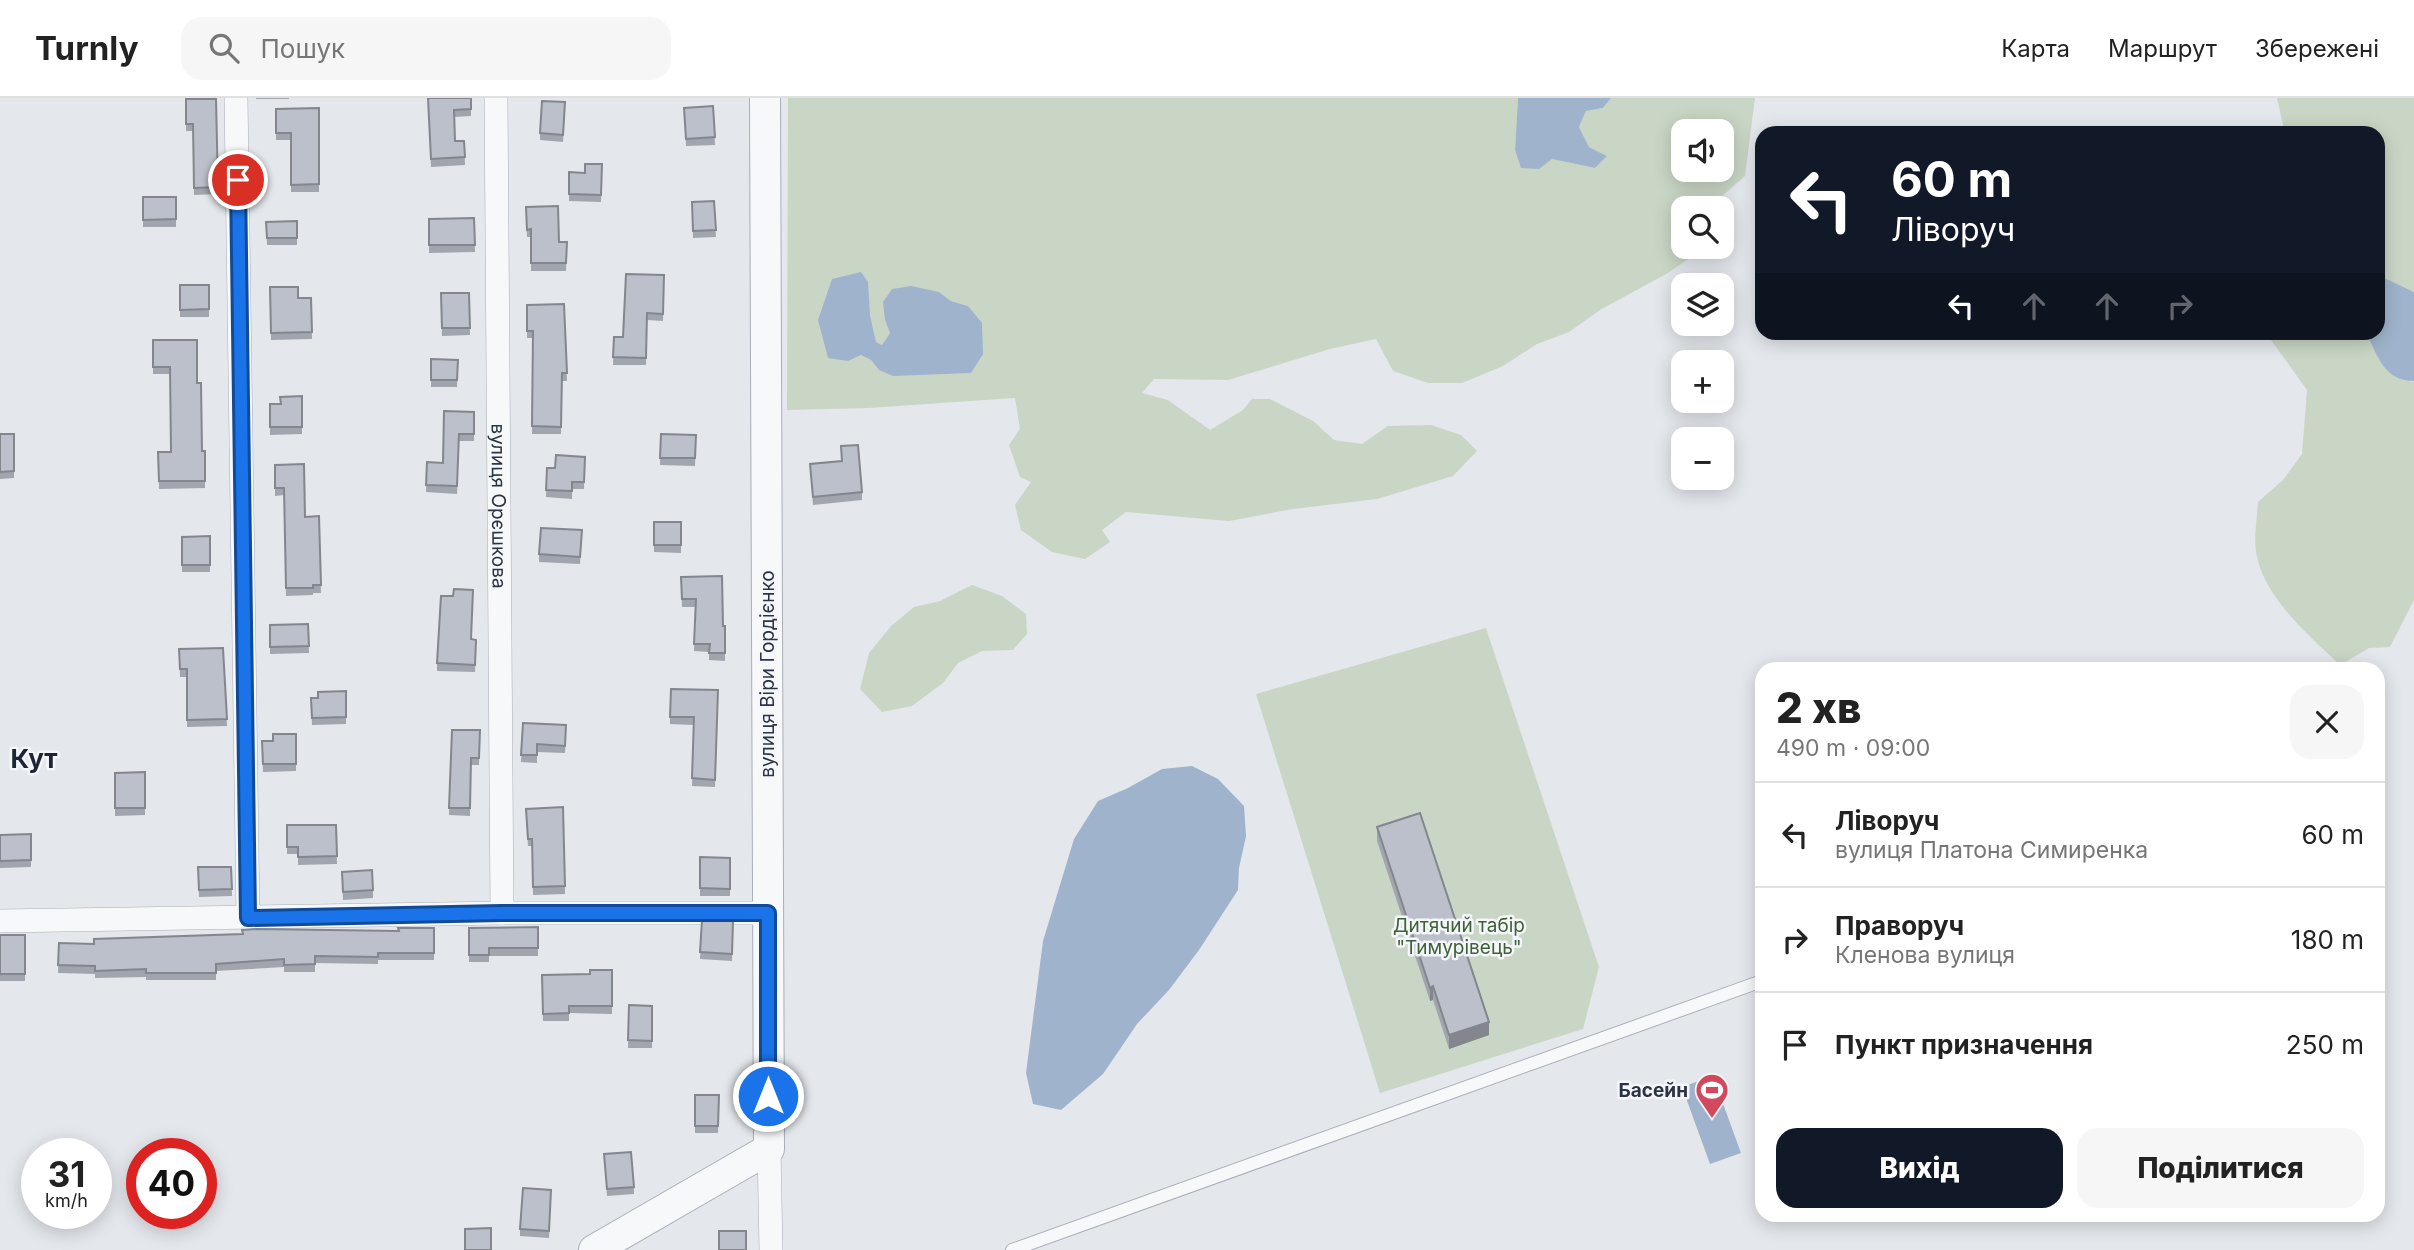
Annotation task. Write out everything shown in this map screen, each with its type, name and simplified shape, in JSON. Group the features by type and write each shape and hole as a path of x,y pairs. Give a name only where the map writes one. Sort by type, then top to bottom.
{"street":[{"path":"236,98 248,918"},
{"name":"вулиця Орєшкова","path":"496,98 502,913"},
{"name":"вулиця Віри Гордієнко","path":"765,98 771,1250"},
{"path":"0,921 502,913 768,913"},
{"path":"594,1250 769,1149"}],"lane":[{"path":"1012,1250 1755,984"}],"green space":[{"path":"788,98 1518,98 1515,150 1521,168 1552,159 1595,168 1607,156 1589,147 1579,127 1586,111 1603,108 1611,98 1755,98 1745,176 1722,196 1671,196 1671,259 1688,259 1600,310 1569,332 1537,344 1503,366 1462,383 1428,383 1393,371 1376,339 1330,349 1228,380 1154,379 1142,393 1168,400 1210,430 1243,410 1252,399 1270,399 1313,421 1334,440 1362,444 1388,426 1431,425 1461,435 1477,451 1453,476 1377,499 1293,509 1229,521 1126,512 1102,530 1110,542 1085,559 1052,552 1021,530 1015,505 1031,482 1020,477 1009,445 1020,429 1015,398 868,408 787,410","holes":["939,292 951,301 968,306 879,370 871,360 861,355 870,315 876,343 882,345 890,333 885,320"]},
{"path":"2277,98 2414,98 2414,292 2385,278 2385,126 2283,126"},
{"path":"2271,340 2370,340 2411,382 2414,381 2414,600 2390,647 2369,648 2345,662 2337,662 2303,630 2279,602 2262,573 2256,551 2258,502 2283,480 2302,454 2307,390"},
{"path":"972,585 1002,596 1026,614 1027,634 1013,650 982,651 958,663 943,683 912,706 882,712 860,689 869,653 891,626 914,607 940,601"},
{"name":"Дитячий табір \"Тимурівець\"","path":"1486,628 1599,967 1583,1029 1380,1093 1256,694"}],"water":[{"path":"1518,98 1611,98 1603,108 1586,111 1579,127 1589,147 1607,156 1595,168 1552,159 1539,169 1521,168 1515,150"},
{"path":"861,272 868,282 870,315 876,342 882,345 890,333 883,302 892,289 911,286 939,292 951,301 968,306 982,323 983,354 971,373 893,376 879,370 871,360 861,355 848,361 828,358 818,320 832,279"},
{"path":"2385,278 2414,292 2414,381 2395,377 2378,358 2369,340 2385,340"},
{"path":"1192,766 1218,779 1244,806 1246,836 1239,868 1238,890 1199,950 1169,990 1137,1024 1103,1074 1061,1110 1033,1104 1026,1073 1043,941 1074,839 1098,801 1162,769"},
{"name":"Басейн","path":"1713,1076 1741,1153 1710,1164 1682,1087"}],"building":[{"path":"428,98 471,98 471,109 454,110 455,141 464,141 465,157 431,159"},
{"path":"186,99 216,99 218,187 194,188 193,124 186,124"},
{"path":"542,101 565,102 563,135 540,133"},
{"path":"713,106 715,137 686,139 684,108"},
{"path":"319,108 319,184 291,185 291,133 276,133 276,109"},
{"path":"585,164 602,164 601,195 569,194 569,172 585,173"},
{"path":"143,197 176,197 176,219 143,220"},
{"path":"714,201 716,230 693,231 692,202"},
{"path":"558,206 559,242 567,242 566,263 531,263 531,229 527,230 526,207"},
{"path":"474,218 475,245 429,245 429,219"},
{"path":"297,221 297,238 267,238 266,222"},
{"path":"626,274 664,275 663,314 647,313 646,358 613,357 614,337 623,337"},
{"path":"180,285 209,285 209,309 180,310"},
{"path":"270,287 298,287 298,298 311,298 312,332 271,333"},
{"path":"441,293 469,293 470,328 442,328"},
{"path":"564,304 567,373 562,373 561,427 532,426 533,331 527,331 527,305"},
{"path":"153,340 197,340 197,383 201,383 205,481 159,481 158,452 171,452 170,367 153,367"},
{"path":"431,359 458,360 457,380 431,380"},
{"path":"302,396 302,427 270,427 270,404 281,404 280,397"},
{"path":"444,411 474,412 474,434 459,434 457,486 426,485 427,462 443,463"},
{"path":"0,434 14,434 14,471 0,472"},
{"path":"661,434 696,435 695,458 660,458"},
{"path":"858,445 862,492 813,497 810,464 842,461 841,446"},
{"path":"556,455 585,457 584,482 572,482 572,491 546,490 547,468 555,468"},
{"path":"304,464 305,517 319,516 321,585 313,585 313,588 286,588 284,488 275,488 275,465"},
{"path":"654,522 681,522 681,545 654,545"},
{"path":"541,528 582,530 580,557 539,554"},
{"path":"210,536 210,565 182,565 182,537"},
{"path":"722,576 725,653 709,653 710,644 694,644 696,599 682,599 681,577"},
{"path":"454,589 473,590 471,639 476,640 475,665 437,663 441,596 453,596"},
{"path":"308,624 309,646 270,647 270,625"},
{"path":"223,648 227,719 187,720 187,669 180,669 179,649"},
{"path":"671,689 718,690 715,780 692,778 694,717 670,717"},
{"path":"346,691 346,717 312,718 311,698 318,698 318,692"},
{"path":"523,723 566,725 565,746 537,744 537,755 521,755"},
{"path":"452,730 480,730 479,758 471,758 470,808 449,808"},
{"path":"273,734 296,734 296,764 263,764 262,741 273,741"},
{"path":"145,772 145,808 115,808 115,773"},
{"path":"563,807 565,886 533,887 532,839 528,839 526,809"},
{"path":"1420,813 1489,1022 1449,1035 1433,986 1430,988 1377,827"},
{"path":"287,825 336,825 337,856 298,857 298,847 287,847"},
{"path":"31,834 31,860 0,861 0,835"},
{"path":"700,857 730,858 730,889 700,888"},
{"path":"198,867 231,867 232,889 199,890"},
{"path":"372,870 373,890 343,892 342,872"},
{"path":"702,920 733,921 732,954 700,952"},
{"path":"538,927 538,948 489,948 489,955 469,955 469,928"},
{"path":"398,928 434,928 434,953 378,953 378,957 315,956 315,964 284,965 284,959 216,964 216,973 146,973 146,969 95,971 95,966 58,965 59,943 94,944 94,939 243,934 242,930 257,929 399,931"},
{"path":"0,935 25,935 25,974 0,974"},
{"path":"590,970 612,970 612,1006 569,1006 569,1013 543,1014 542,975 590,974"},
{"path":"629,1005 652,1006 652,1041 628,1040"},
{"path":"695,1095 719,1095 718,1126 695,1126"},
{"path":"631,1152 634,1187 607,1189 604,1154"},
{"path":"523,1188 551,1190 549,1231 520,1229"},
{"path":"491,1228 491,1250 465,1250 465,1229"},
{"path":"719,1231 746,1231 746,1250 719,1250"}],"place":[{"name":"Басейн","path":"1712,1120"}],"district":[{"name":"Кут","path":"34,759"}],"route":[{"path":"238,180 248,918 502,913 768,913 768,1096"}]}
